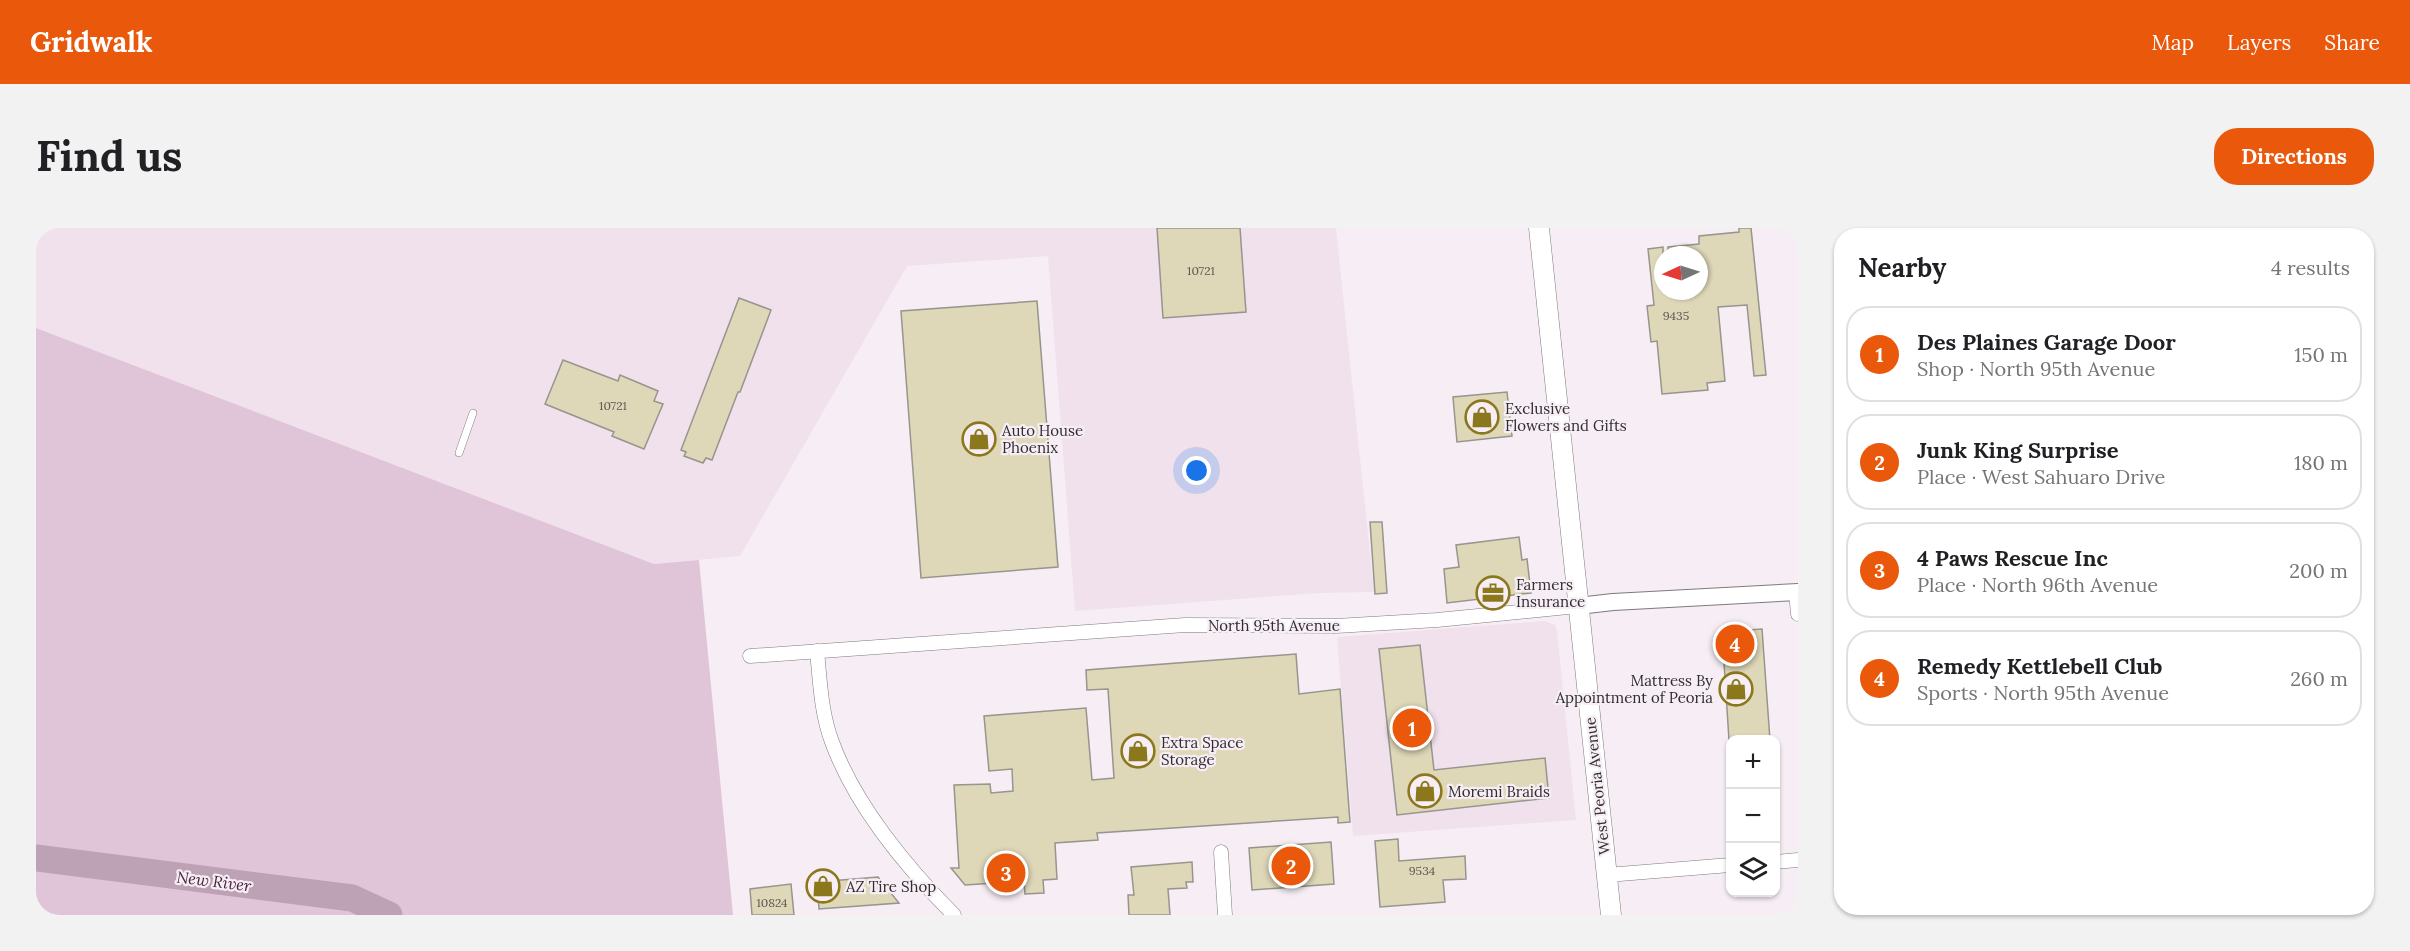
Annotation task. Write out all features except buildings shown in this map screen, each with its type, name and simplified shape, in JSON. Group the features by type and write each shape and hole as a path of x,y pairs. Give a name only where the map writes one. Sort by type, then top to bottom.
{"main road":[{"name":"West Peoria Avenue","path":"1539,228 1611,915"}],"street":[{"name":"North 95th Avenue","path":"750,656 1185,625 1336,626 1437,620 1613,602 1797,592"},
{"path":"1797,592 1798,614"},
{"path":"817,651 820,687 832,741 856,792 892,842 954,915"},
{"path":"1221,852 1225,915"},
{"path":"1780,862 1798,860"},
{"path":"1607,875 1726,865"}],"lane":[{"path":"459,453 473,413"}],"shaded area":[{"path":"36,228 1336,228 1374,592 1319,593 1075,611 1048,256 907,266 740,556 654,564 36,328"},
{"path":"36,328 654,564 699,560 733,915 36,915"},
{"path":"1544,621 1555,625 1557,631 1576,820 1353,836 1337,637"}],"waterway":[{"name":"New River","path":"36,858 352,898 389,915"}],"place":[{"name":"Exclusive Flowers and Gifts","path":"1482,417"},
{"name":"Auto House Phoenix","path":"979,439"},
{"name":"Farmers Insurance","path":"1493,593"},
{"name":"Remedy Kettlebell Club","path":"1735,644"},
{"name":"Mattress By Appointment of Peoria","path":"1736,689"},
{"name":"Des Plaines Garage Door","path":"1412,728"},
{"name":"Extra Space Storage","path":"1138,751"},
{"name":"Moremi Braids","path":"1425,791"},
{"name":"Junk King Surprise","path":"1291,866"},
{"name":"4 Paws Rescue Inc","path":"1006,873"},
{"name":"AZ Tire Shop","path":"823,886"}]}
